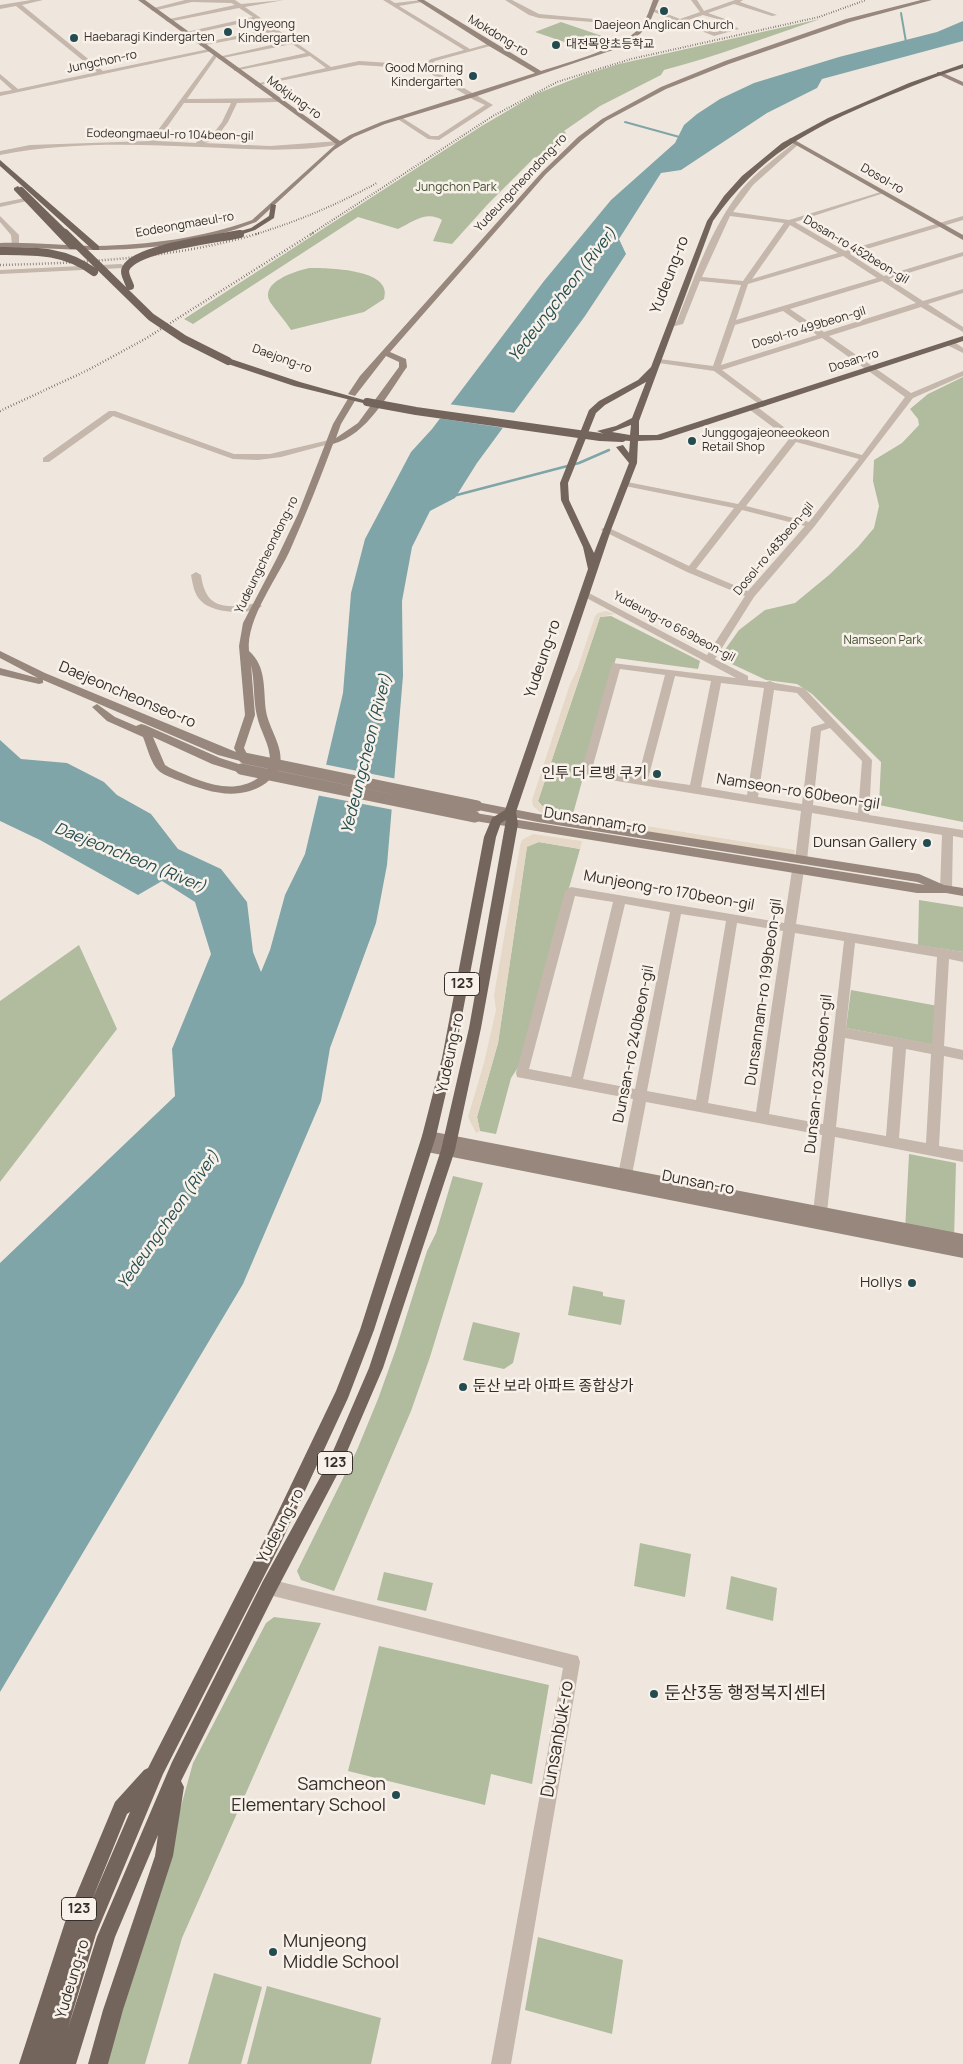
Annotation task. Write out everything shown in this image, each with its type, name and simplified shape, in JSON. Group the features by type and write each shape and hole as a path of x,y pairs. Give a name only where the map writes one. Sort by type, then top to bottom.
{"main road":[{"name":"Mokjung-ro","path":"141,0 257,86 339,143"},
{"name":"Mokdong-ro","path":"420,0 491,46 540,73"},
{"name":"Eodeongmaeul-ro","path":"0,245 96,248 168,241 238,228 254,221 339,143 399,118 472,96 611,49 638,33 646,24 656,0"},
{"name":"Yudeungcheondong-ro","path":"243,763 239,748 250,715 244,652 248,623 302,514 337,424 363,378 544,173 569,148 603,120 637,100 724,64 849,20 929,0"},
{"name":"Yudeung-ro","path":"66,2064 106,1937 178,1768 269,1587 332,1470 376,1368 449,1145 469,1062 511,818 584,594 606,530 633,463 636,419 710,220 726,196 750,171 818,124 939,73 963,66"},
{"path":"939,73 963,84"},
{"name":"Dosol-ro","path":"794,142 963,238"},
{"name":"Daejong-ro","path":"0,162 23,188 151,317 184,339 232,358"},
{"name":"Daejong-ro","path":"0,169 159,313 232,358 270,377 315,391 601,431 621,443"},
{"path":"73,247 16,189 23,188 96,248"},
{"path":"130,286 125,273 126,268 128,263 139,255 240,234 253,229 272,217 273,204"},
{"path":"0,251 48,251 69,256 84,263 96,274 121,288"},
{"name":"Dosan-ro","path":"634,438 658,438 963,338"},
{"path":"329,443 342,439 361,426 403,367 403,361 386,353"},
{"path":"593,570 588,547 566,500 564,482 592,412 602,403 641,382 658,363"},
{"name":"Daejong-ro","path":"370,399 416,411 559,431 611,442 621,443 634,438"},
{"path":"601,431 610,431 626,426 636,419"},
{"path":"621,443 633,463"},
{"path":"0,646 29,664 40,678"},
{"path":"97,708 111,720 148,736 160,767 166,771 215,789 228,791 259,784 272,772 275,764 272,742 262,718 255,663 244,652"},
{"name":"Daejeoncheonseo-ro","path":"0,654 40,678 222,752 243,763"},
{"path":"0,662 40,678 97,708 216,761 243,763"},
{"path":"0,671 13,676 40,678"},
{"path":"205,745 226,746 245,732"},
{"name":"Dunsannam-ro","path":"243,763 477,806 511,818 799,865 917,889 946,889 963,892"},
{"name":"Dunsannam-ro","path":"243,763 475,818 496,821 511,818"},
{"name":"Yudeung-ro","path":"47,2064 87,1934 156,1768 273,1541 343,1393 367,1330 428,1141 448,1058 490,837 496,821"},
{"name":"Dunsan-ro","path":"428,1141 624,1179 963,1252"},
{"name":"Dunsan-ro","path":"624,1179 820,1212 963,1240"},
{"name":"123","path":"29,2064 75,1919 121,1808 156,1768"},
{"name":"123","path":"98,2064 113,2010 164,1856 178,1768"}],"street":[{"path":"0,6 40,0"},
{"path":"153,9 192,0 234,3 281,0"},
{"path":"386,0 470,51"},
{"path":"394,5 420,0"},
{"path":"508,0 531,14 538,16 646,24"},
{"path":"694,0 703,13 726,21"},
{"path":"682,20 737,1 774,15"},
{"path":"168,20 234,3 294,42 330,69"},
{"path":"17,4 102,73"},
{"path":"652,10 682,20 714,34 736,29"},
{"path":"185,33 258,18"},
{"path":"202,45 275,30"},
{"path":"152,144 183,100 217,57 294,42"},
{"path":"424,66 433,60 491,46"},
{"name":"Jungchon-ro","path":"0,94 209,51"},
{"name":"Mokjung-ro","path":"236,70 311,54"},
{"path":"257,86 359,63 424,66 490,105 439,138 430,138 399,118"},
{"path":"0,76 17,91"},
{"path":"183,100 277,100"},
{"path":"176,144 212,140 225,122 235,101"},
{"path":"671,325 680,322 698,278 729,214 739,198 794,142"},
{"name":"Eodeongmaeul-ro 104beon-gil","path":"0,153 41,146 176,144 262,148 339,143"},
{"path":"763,405 716,369 745,283 789,222 882,192"},
{"path":"0,205 25,200"},
{"name":"Dosan-ro 452beon-gil","path":"729,214 789,222 845,254 963,330"},
{"path":"698,278 745,283 963,218"},
{"path":"1,221 15,235 16,245"},
{"path":"731,324 963,254"},
{"path":"0,272 121,266"},
{"name":"Dosol-ro 499beon-gil","path":"658,363 716,369 963,291"},
{"path":"784,308 910,396"},
{"path":"950,343 963,351"},
{"name":"Dosol-ro 483beon-gil","path":"709,660 750,595 811,526 910,396 963,373"},
{"path":"753,408 794,439 864,458"},
{"path":"46,460 112,413 233,456 267,458 329,443"},
{"path":"690,570 794,439"},
{"path":"625,483 740,507 811,526"},
{"path":"606,530 690,570 750,595"},
{"path":"196,575 199,591 205,600 216,606 242,610 257,606"},
{"name":"Yudeung-ro 669beon-gil","path":"584,594 751,682"},
{"name":"Yudeung-ro 669beon-gil","path":"616,665 770,684 800,690 867,760 862,818"},
{"name":"Namseon-ro 60beon-gil","path":"616,665 586,772 963,834"},
{"path":"642,782 671,672"},
{"name":"Yudeung-ro 669beon-gil","path":"695,790 717,678"},
{"path":"752,800 770,684"},
{"name":"Dunsannam-ro 199beon-gil","path":"762,1118 799,865 816,728 832,724"},
{"path":"946,889 948,832"},
{"name":"Munjeong-ro 170beon-gil","path":"963,957 571,891 522,1073 963,1156"},
{"path":"576,1083 620,899"},
{"name":"Dunsan-ro 240beon-gil","path":"624,1179 676,909"},
{"path":"701,1107 732,918"},
{"name":"Dunsan-ro 230beon-gil","path":"820,1212 850,938"},
{"path":"932,1150 943,954"},
{"path":"840,1032 963,1055"},
{"path":"892,1143 900,1044"},
{"name":"Dunsanbuk-ro","path":"269,1587 572,1662 501,2064"}],"green space":[{"name":"Jungchon Park","path":"820,19 664,70 661,75 600,106 564,131 566,133 558,140 564,142 543,158 535,157 487,205 452,244 433,241 442,220 436,217 420,218 398,229 358,217 193,324 184,319 480,127 536,94 584,75 619,64"},
{"path":"561,22 608,38 582,48 535,32"},
{"path":"309,268 329,268 369,276 379,281 384,289 384,299 364,312 291,330 270,302 268,295 274,283 280,279"},
{"name":"Namseon Park","path":"963,377 963,822 879,805 881,762 812,694 797,684 766,680 719,658 739,630 765,610 795,603 829,575 858,547 874,528 879,506 873,481 874,460 902,443 919,425 918,419 910,409 928,394"},
{"path":"611,616 700,661 698,669 616,658 573,814 549,810 538,801 600,617"},
{"path":"539,842 580,849 519,1066 511,1078 496,1134 480,1131 477,1117 498,1043 527,846"},
{"path":"919,900 963,907 963,952 918,945"},
{"path":"79,945 117,1029 0,1182 0,1001"},
{"path":"851,990 938,1006 935,1045 846,1028"},
{"path":"909,1154 956,1163 954,1240 905,1231"},
{"path":"453,1176 483,1183 430,1357 411,1411 334,1591 301,1580 297,1571 357,1450 378,1399 427,1251 436,1233"},
{"path":"573,1286 603,1292 603,1296 625,1300 621,1325 568,1315"},
{"path":"473,1322 520,1333 513,1363 504,1369 463,1360"},
{"path":"640,1543 691,1554 685,1597 634,1586"},
{"path":"384,1572 433,1583 426,1611 377,1600"},
{"path":"731,1576 777,1588 773,1621 726,1609"},
{"path":"274,1617 321,1623 182,1938 145,2064 106,2064 135,1971 193,1763 266,1623"},
{"path":"379,1646 549,1685 532,1784 491,1774 485,1805 348,1771"},
{"path":"538,1937 623,1960 612,2034 525,2010"},
{"path":"214,1973 262,1987 241,2064 188,2064"},
{"path":"267,1986 381,2018 371,2064 247,2064"}],"shaded area":[{"path":"606,611 615,614 600,617 538,801 540,805 553,811 795,850 794,855 552,816 540,812 533,806 532,800 570,684 577,670 595,616"},
{"path":"533,834 582,841 580,849 539,842 527,847 498,1043 477,1117 480,1131 476,1133 468,1117 484,1063 496,1010 494,995 520,846 522,840"}],"water":[{"path":"963,21 963,41 822,79 817,88 767,113 681,170 661,173 619,239 626,254 585,316 477,463 455,498 430,511 412,547 402,601 403,676 387,865 376,923 330,1048 321,1101 243,1284 0,1692 0,1263 175,1096 172,1049 211,954 195,902 162,881 138,895 40,840 0,821 0,740 21,759 67,763 104,782 117,795 151,814 178,849 221,869 247,902 253,952 261,972 270,950 285,895 305,854 343,693 351,593 365,539 411,452 432,429 544,281 611,200 675,143 684,125 697,114 720,99 754,83 839,57 937,32"}],"pier":[{"path":"448,404 516,413 505,428 437,418"},
{"path":"323,764 397,779 394,810 316,795"}],"waterway":[{"path":"901,13 906,42"},
{"path":"625,122 683,138"},
{"path":"453,496 579,463 609,450"}],"railway":[{"path":"311,234 493,116 557,82 631,59 819,17 866,0"},
{"path":"256,234 318,212 377,183"},
{"path":"256,234 260,233"},
{"path":"0,411 88,370 145,339 313,233"},
{"path":"0,265 66,263 131,258 196,248 256,234"}],"place":[{"name":"Daejeon Anglican Church","path":"664,11"},
{"name":"Ungyeong Kindergarten","path":"228,32"},
{"name":"Haebaragi Kindergarten","path":"74,38"},
{"name":"대전목양초등학교","path":"556,45"},
{"name":"Good Morning Kindergarten","path":"473,76"},
{"name":"Junggogajeoneeokeon Retail Shop","path":"692,441"},
{"name":"인투 더 르뱅 쿠키","path":"657,774"},
{"name":"Dunsan Gallery","path":"927,843"},
{"name":"Hollys","path":"912,1283"},
{"name":"둔산 보라 아파트 종합상가","path":"463,1387"},
{"name":"둔산3동 행정복지센터","path":"654,1694"},
{"name":"Samcheon Elementary School","path":"396,1795"},
{"name":"Munjeong Middle School","path":"273,1952"}],"water label":[{"name":"Yedeungcheon (River)","path":"563,295"},
{"name":"Yedeungcheon (River)","path":"367,754"},
{"name":"Daejeoncheon (River)","path":"130,858"},
{"name":"Yedeungcheon (River)","path":"169,1220"}]}
